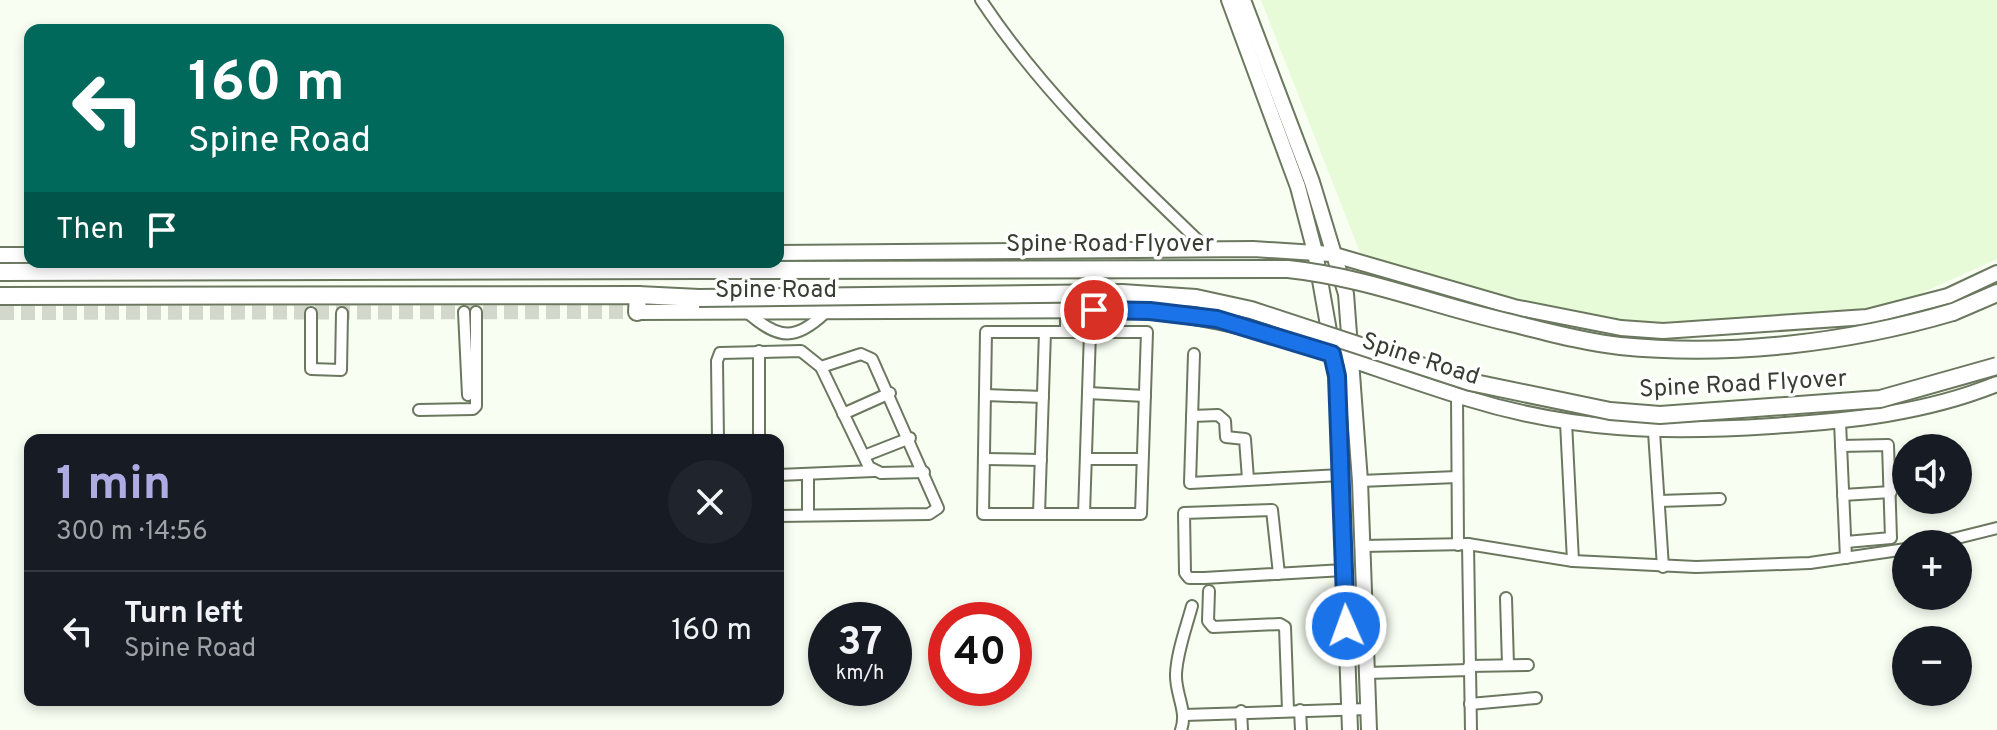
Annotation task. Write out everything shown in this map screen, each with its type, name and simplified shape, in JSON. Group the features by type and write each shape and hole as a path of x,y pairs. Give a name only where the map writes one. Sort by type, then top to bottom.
{"main road":[{"path":"0,272 510,268"},
{"name":"Spine Road Flyover","path":"658,268 1288,269 1361,281 1489,318 1565,335 1619,346 1663,348 1753,346 1836,339 1899,328 1953,312 1997,293"},
{"name":"Spine Road Flyover","path":"637,304 699,298 1122,293 1196,298 1251,310 1470,382 1610,411 1660,415 1880,399 1914,392 1997,366"},
{"name":"Spine Road","path":"0,296 637,304"}],"street":[{"path":"981,0 1036,76 1084,130 1208,250"},
{"path":"1229,0 1298,187 1315,252 1332,354 1341,475 1350,730"},
{"path":"1243,0 1312,182 1346,294 1360,481 1369,730"},
{"name":"Spine Road","path":"784,253 1315,252 1333,254 1514,307 1621,328 1663,331 1867,317 1948,296 1997,273"},
{"path":"0,255 24,255"},
{"name":"Spine Road","path":"637,304 748,313 1150,311 1217,319 1457,395 1566,422 1654,432 1840,422 1918,409 1997,384"},
{"path":"1066,310 1066,332"},
{"path":"419,410 473,409 476,406 470,312 468,395"},
{"path":"748,313 769,331 788,333 810,327 826,312"},
{"path":"311,313 311,369 341,370 342,313"},
{"path":"986,332 1066,332 1147,332 1141,514 983,514 986,332"},
{"path":"1039,514 1045,332"},
{"path":"1084,514 1090,332"},
{"path":"788,333 788,351"},
{"path":"718,434 718,355 723,351 807,353 821,367 874,471"},
{"path":"759,351 759,434"},
{"path":"784,516 935,512 938,503 879,368 868,355 861,354 821,367"},
{"path":"1194,354 1190,483 1341,475"},
{"path":"843,414 890,393"},
{"path":"1088,393 1145,396"},
{"path":"985,395 1043,397"},
{"path":"1457,395 1457,477 1471,730"},
{"path":"1192,416 1218,415 1225,421 1226,437 1245,439 1248,479"},
{"path":"1566,422 1573,561"},
{"path":"1840,422 1846,558"},
{"path":"1654,432 1663,567"},
{"path":"864,456 910,438"},
{"path":"1841,446 1888,445 1891,492 1891,538 1846,542"},
{"path":"984,459 1041,460"},
{"path":"1086,459 1142,459"},
{"path":"784,475 924,472"},
{"path":"808,474 808,515"},
{"path":"1360,481 1457,477"},
{"path":"1843,495 1891,492"},
{"path":"1659,501 1720,499"},
{"path":"1279,574 1272,510 1184,513 1185,573 1189,578 1279,574 1344,570"},
{"path":"1972,534 1997,528"},
{"path":"1362,546 1463,544 1573,561 1663,567 1810,563 1892,551"},
{"path":"1209,591 1208,621 1213,627 1285,627 1288,710"},
{"path":"1506,598 1508,665"},
{"path":"1189,730 1176,670 1192,606"},
{"path":"1367,673 1528,665"},
{"path":"1470,704 1536,698"},
{"path":"1186,715 1368,709"},
{"path":"1300,710 1301,730"},
{"path":"1241,711 1242,730"},
{"path":"1181,730 1186,715"}],"shaded area":[{"path":"1261,0 1997,0 1997,259 1886,309 1666,333 1365,265"}],"tunnel":[{"path":"0,313 637,312"}],"route":[{"path":"1094,310 1150,311 1217,319 1332,354 1337,376 1346,626"}]}
